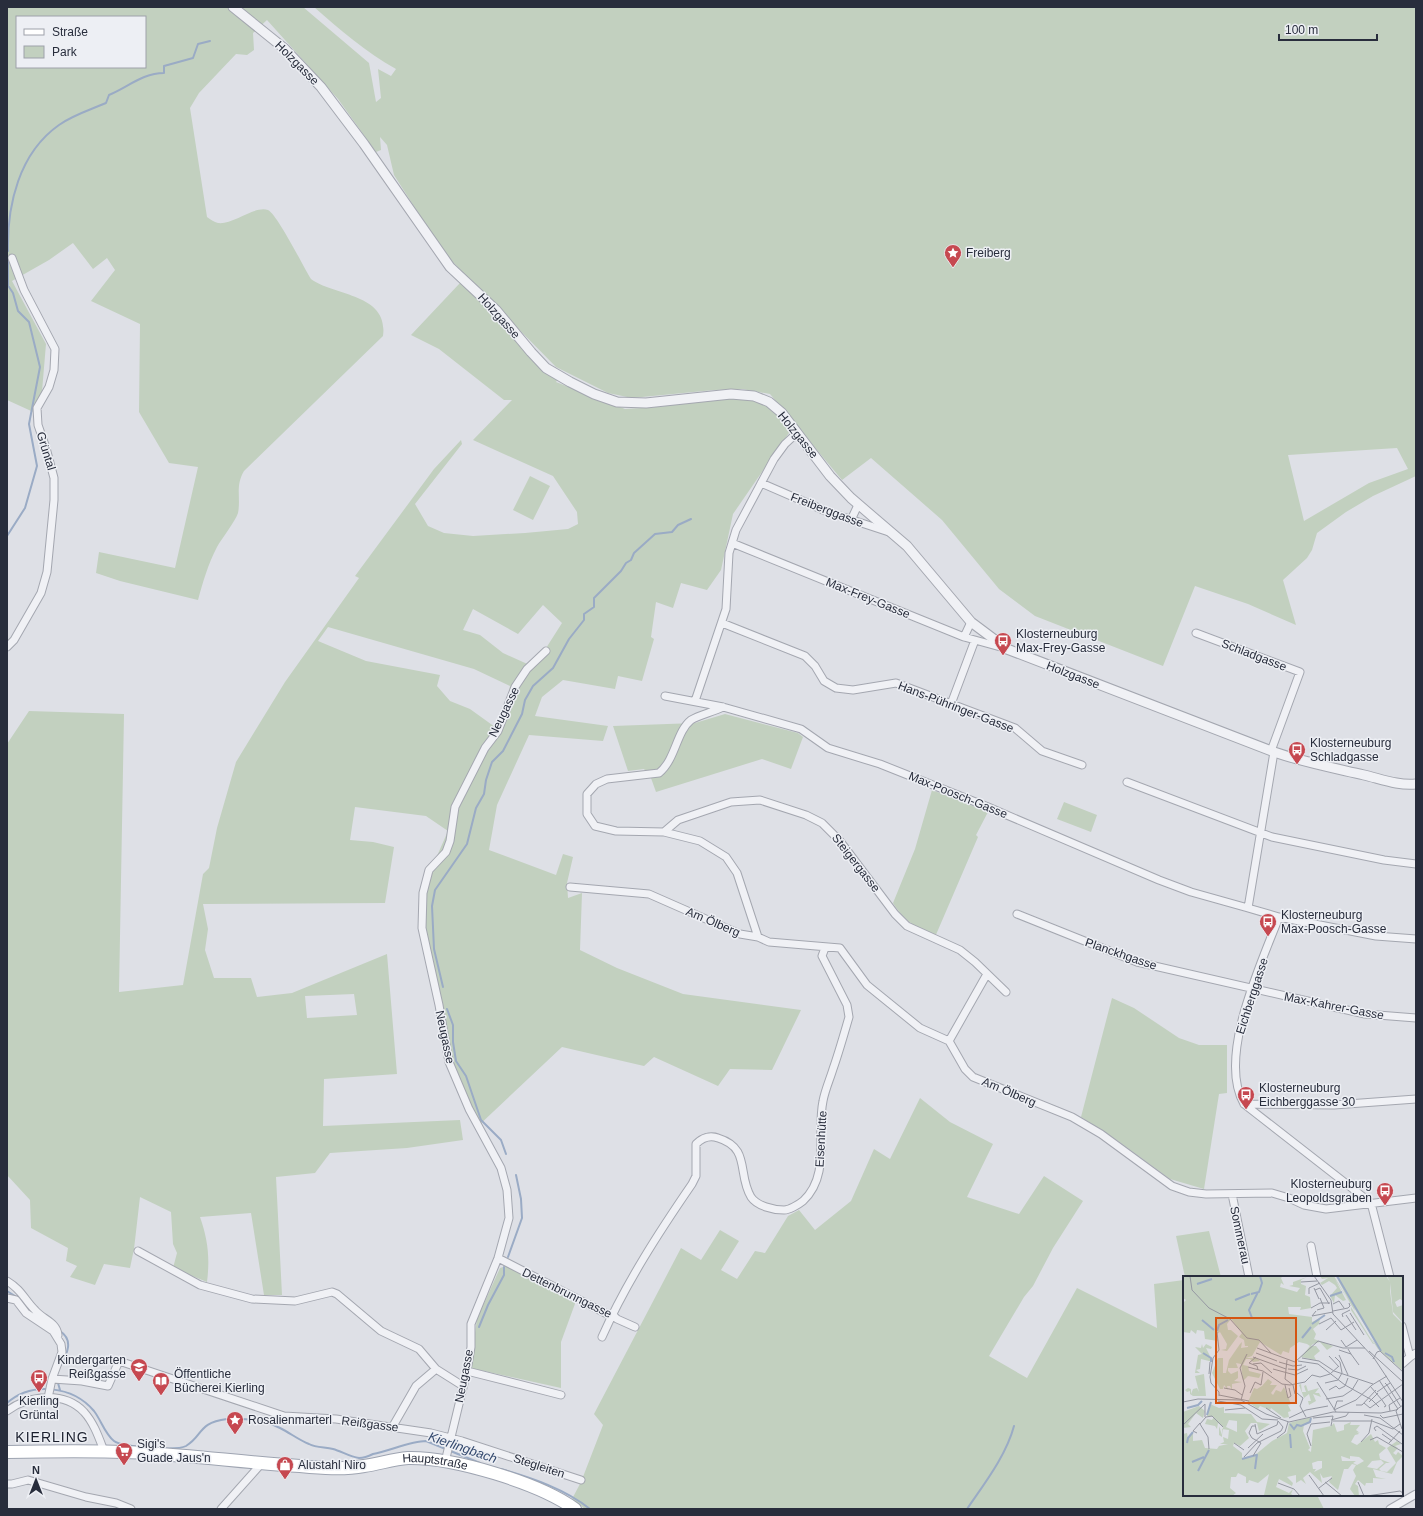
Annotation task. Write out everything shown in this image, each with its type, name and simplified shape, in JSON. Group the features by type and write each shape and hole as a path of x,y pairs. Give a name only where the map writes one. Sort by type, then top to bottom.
{"main road":[{"path":"7,1452 104,1451"},
{"name":"Hauptstraße","path":"104,1451 145,1452 287,1466 351,1468 407,1458 445,1462 520,1483 554,1497 575,1509"}],"street":[{"name":"Holzgasse","path":"233,7 285,49 321,87 364,144 450,268 496,310 546,368 594,394 617,402 646,403 731,394 754,396 776,407 830,476 858,506 908,546 970,622 1006,649 1272,752 1298,760 1382,780 1400,784 1416,784"},
{"name":"Grüntal","path":"7,647 14,640 41,593 47,572 54,500 54,478 38,425 37,408 49,387 54,370 55,349 24,290 12,258"},
{"path":"695,701 722,623 727,604 728,562 732,543 747,507 779,452 797,432"},
{"name":"Freiberggasse","path":"761,483 851,520 894,534"},
{"path":"851,520 858,506"},
{"name":"Max-Frey-Gasse","path":"732,543 964,637 1006,649"},
{"path":"40,554 49,554"},
{"path":"964,637 970,622"},
{"name":"Hans-Pühringer-Gasse","path":"722,623 805,656 815,666 824,681 836,688 853,690 896,683 1014,728 1042,751 1082,765"},
{"name":"Schladgasse","path":"1196,633 1300,672 1272,752"},
{"path":"951,704 975,640"},
{"name":"Neugasse","path":"445,1462 467,1371 471,1347 471,1324 498,1258 509,1218 507,1190 500,1166 469,1109 449,1062 439,1005 422,928 423,893 429,870 446,852 450,841 455,807 485,748 498,731 515,687 527,669 546,651"},
{"name":"Max-Poosch-Gasse","path":"665,696 723,707 801,729 828,748 880,764 988,807 1159,880 1191,892 1248,908"},
{"path":"723,707 714,712 691,720 682,732 673,756 665,768 659,773 607,779 596,784 587,794 587,814 595,826 616,831 664,832 700,841 726,856 737,873 758,937"},
{"path":"1272,752 1261,833 1248,908 1279,917 1376,936 1416,939"},
{"path":"1127,782 1261,833 1384,860 1416,864"},
{"name":"Steigergasse","path":"664,832 678,820 732,802 760,800 806,815 822,823 840,841 895,914 908,926 960,950 1006,992"},
{"name":"Am Ölberg","path":"570,886 649,894 740,934 758,937 763,941 825,948 840,948 867,984 920,1028 949,1041 965,1069 973,1077 1072,1117 1101,1134 1172,1186 1189,1192 1232,1194 1272,1193 1289,1198 1304,1205 1326,1209 1416,1198"},
{"name":"Planckhgasse","path":"1017,914 1137,962 1252,989"},
{"name":"Eichberggasse","path":"1244,1104 1239,1095 1234,1070 1236,1046 1252,989 1279,917"},
{"name":"Eisenhütte","path":"602,1337 612,1314 660,1231 696,1176 696,1144 701,1139 712,1136 730,1142 741,1156 746,1186 752,1198 767,1208 785,1210 800,1204 811,1194 818,1179 821,1157 823,1100 849,1017 847,1005 822,956 825,948"},
{"path":"949,1041 987,974"},
{"name":"Max-Kahrer-Gasse","path":"1252,989 1365,1014 1416,1018"},
{"path":"1244,1104 1334,1104 1416,1099"},
{"path":"1244,1104 1370,1203 1390,1276"},
{"name":"Sommerau","path":"1232,1194 1249,1276"},
{"path":"1310,1246 1317,1276"},
{"path":"138,1251 200,1285 252,1299 295,1301 332,1292 337,1294 381,1331 419,1349 436,1369 463,1386"},
{"name":"Dettenbrunngasse","path":"498,1258 607,1314 612,1314 618,1319 635,1327"},
{"path":"7,1281 17,1287 35,1310 57,1332 62,1352 51,1381 49,1395"},
{"path":"7,1298 16,1300 26,1313 53,1331 57,1332"},
{"path":"1403,1329 1413,1355 1403,1363"},
{"name":"Reißgasse","path":"51,1381 82,1381 108,1386 118,1361 284,1416 317,1417 393,1426 432,1433 450,1441"},
{"path":"393,1426 416,1386 436,1369"},
{"path":"467,1371 561,1395"},
{"path":"7,1411 15,1405 31,1398 49,1395 63,1400 80,1408 87,1416 98,1435 104,1451"},
{"name":"Stegleiten","path":"450,1441 581,1480"},
{"path":"221,1509 262,1463"},
{"path":"7,1484 28,1480 86,1497 116,1503 131,1509"},
{"path":"1390,1509 1416,1494"}],"green space":[{"path":"7,7 303,7 369,63 376,102 381,98 378,69 391,76 396,69 354,40 314,7 1416,7 1416,476 1373,496 1346,512 1317,533 1312,550 1307,558 1283,580 1296,625 1248,604 1195,586 1163,666 1035,616 999,589 942,520 871,458 842,480 770,394 742,389 714,390 632,398 608,393 556,367 443,252 394,175 387,145 380,137 381,150 376,152 338,99 267,20 253,33 254,50 247,55 236,54 199,93 190,108 207,217 217,223 224,223 250,212 263,209 268,210 278,221 311,279 321,285 358,298 369,304 377,311 383,322 383,336 244,471 241,476 239,487 238,513 214,553 198,600 120,581 96,573 99,552 175,568 198,467 169,463 139,412 140,324 91,301 115,270 107,258 93,269 73,243 49,260 12,281 46,344 40,415 7,400","holes":["1397,448 1408,469 1369,483 1304,521 1288,455"]},
{"path":"460,283 477,296 558,379 556,382 625,409 657,407 729,398 753,399 767,404 778,413 791,430 733,514 721,570 707,590 681,583 673,608 656,602 651,637 654,639 642,681 618,676 615,689 563,680 542,697 535,716 608,726 603,741 529,735 497,805 489,850 556,875 563,854 573,857 567,883 568,898 582,893 580,950 617,968 683,994 801,1010 772,1070 730,1069 718,1086 654,1057 644,1066 562,1047 477,1127 465,1109 446,1065 421,928 426,870 437,856 448,831 426,816 355,807 350,840 373,842 394,847 385,903 203,904 208,929 205,950 214,978 251,978 257,997 292,993 387,954 397,1074 324,1079 323,1126 460,1120 463,1140 407,1148 330,1153 315,1173 276,1177 282,1295 264,1295 251,1213 200,1217 208,1249 207,1282 173,1268 177,1253 173,1244 171,1212 140,1197 134,1249 130,1268 104,1264 95,1285 70,1277 77,1266 66,1261 68,1248 31,1228 30,1200 7,1175 7,744 29,711 124,714 119,992 183,985 203,874 209,868 217,828 236,762 285,682 359,578 355,576 434,469 461,440 462,444 415,504 428,526 444,533 473,536 525,533 568,529 578,524 577,512 553,476 473,440 512,400 504,400 439,349 411,335","holes":["543,605 562,623 534,667 503,653 480,635 463,630 473,609 518,634","328,627 474,669 510,686 506,706 495,727 470,709 450,701 437,686 440,675 366,661 318,641","354,994 357,1015 307,1018 305,996"]},
{"path":"530,476 550,486 533,520 513,510"},
{"path":"725,714 798,733 803,737 791,769 762,759 656,792 651,778 644,769 628,771 613,726 695,723"},
{"path":"932,790 988,812 976,835 978,837 935,937 906,919 893,903 915,849"},
{"path":"1064,802 1097,815 1091,832 1057,819"},
{"path":"1112,998 1134,1008 1179,1038 1199,1045 1227,1045 1227,1093 1219,1094 1204,1189 1170,1179 1118,1141 1081,1117"},
{"path":"920,1098 950,1122 993,1144 967,1197 1019,1214 1044,1176 1083,1201 1053,1248 1033,1286 1024,1297 989,1356 1027,1378 1077,1288 1157,1328 1154,1284 1183,1280 1183,1496 1318,1496 1324,1509 585,1509 572,1499 581,1482 603,1425 594,1414 681,1248 701,1260 720,1230 739,1241 721,1270 737,1279 755,1251 765,1253 788,1216 799,1210 815,1230 851,1201 874,1149 890,1159"},
{"path":"1209,1231 1221,1276 1185,1276 1176,1236"},
{"path":"506,1266 576,1301 561,1342 561,1388 470,1368 477,1319 500,1268"}],"waterway":[{"path":"8,251 10,216 18,181 34,150 45,137 70,118 106,103 109,95 149,75 164,73 164,66 193,58 198,44 210,41"},
{"path":"8,259 8,286"},
{"path":"7,284 13,293 18,311 29,322 40,367 29,424 37,466 25,508 7,536"},
{"path":"443,987 434,949 432,906 435,890 467,844 476,808 484,794 486,780 492,762 503,751 522,714 525,700 533,686 553,668 569,639 584,620 584,614 594,607 594,598 621,571 626,563 631,560 634,553 655,534 672,532 678,525 691,519"},
{"path":"447,1009 453,1025 453,1042 456,1061 466,1076 481,1120 501,1140 506,1154"},
{"path":"508,1257 522,1218 521,1199 516,1175"},
{"path":"479,1327 488,1305 504,1275 504,1267"},
{"path":"7,1291 23,1301 34,1315"},
{"path":"60,1331 67,1339 68,1343 67,1352 61,1365"},
{"name":"Kierlingbach","path":"58,1383 60,1390"},
{"name":"Kierlingbach","path":"7,1403 28,1391 52,1389 64,1392 75,1396 94,1411 108,1435 114,1441 138,1447 172,1448 186,1446 192,1442 210,1423 227,1419 241,1419 268,1423 312,1445 333,1449 359,1458 407,1444 426,1441 480,1463"},
{"path":"967,1509 1000,1459 1006,1448 1014,1426"},
{"name":"Kierlingbach","path":"501,1469 536,1480 559,1490 590,1509"}],"place":[{"name":"Freiberg","path":"953,268"},
{"name":"Klosterneuburg Max-Frey-Gasse","path":"1003,656"},
{"name":"Klosterneuburg Schladgasse","path":"1297,765"},
{"name":"Klosterneuburg Max-Poosch-Gasse","path":"1268,937"},
{"name":"Klosterneuburg Eichberggasse 30","path":"1246,1110"},
{"name":"Klosterneuburg Leopoldsgraben","path":"1385,1206"},
{"name":"Kindergarten Reißgasse","path":"139,1382"},
{"name":"Kierling Grüntal","path":"39,1393"},
{"name":"Öffentliche Bücherei Kierling","path":"161,1396"},
{"name":"Rosalienmarterl","path":"235,1435"},
{"name":"Sigi's Guade Jaus'n","path":"124,1466"},
{"name":"Alustahl Niro","path":"285,1480"}],"district":[{"name":"KIERLING","path":"52,1437"}]}
